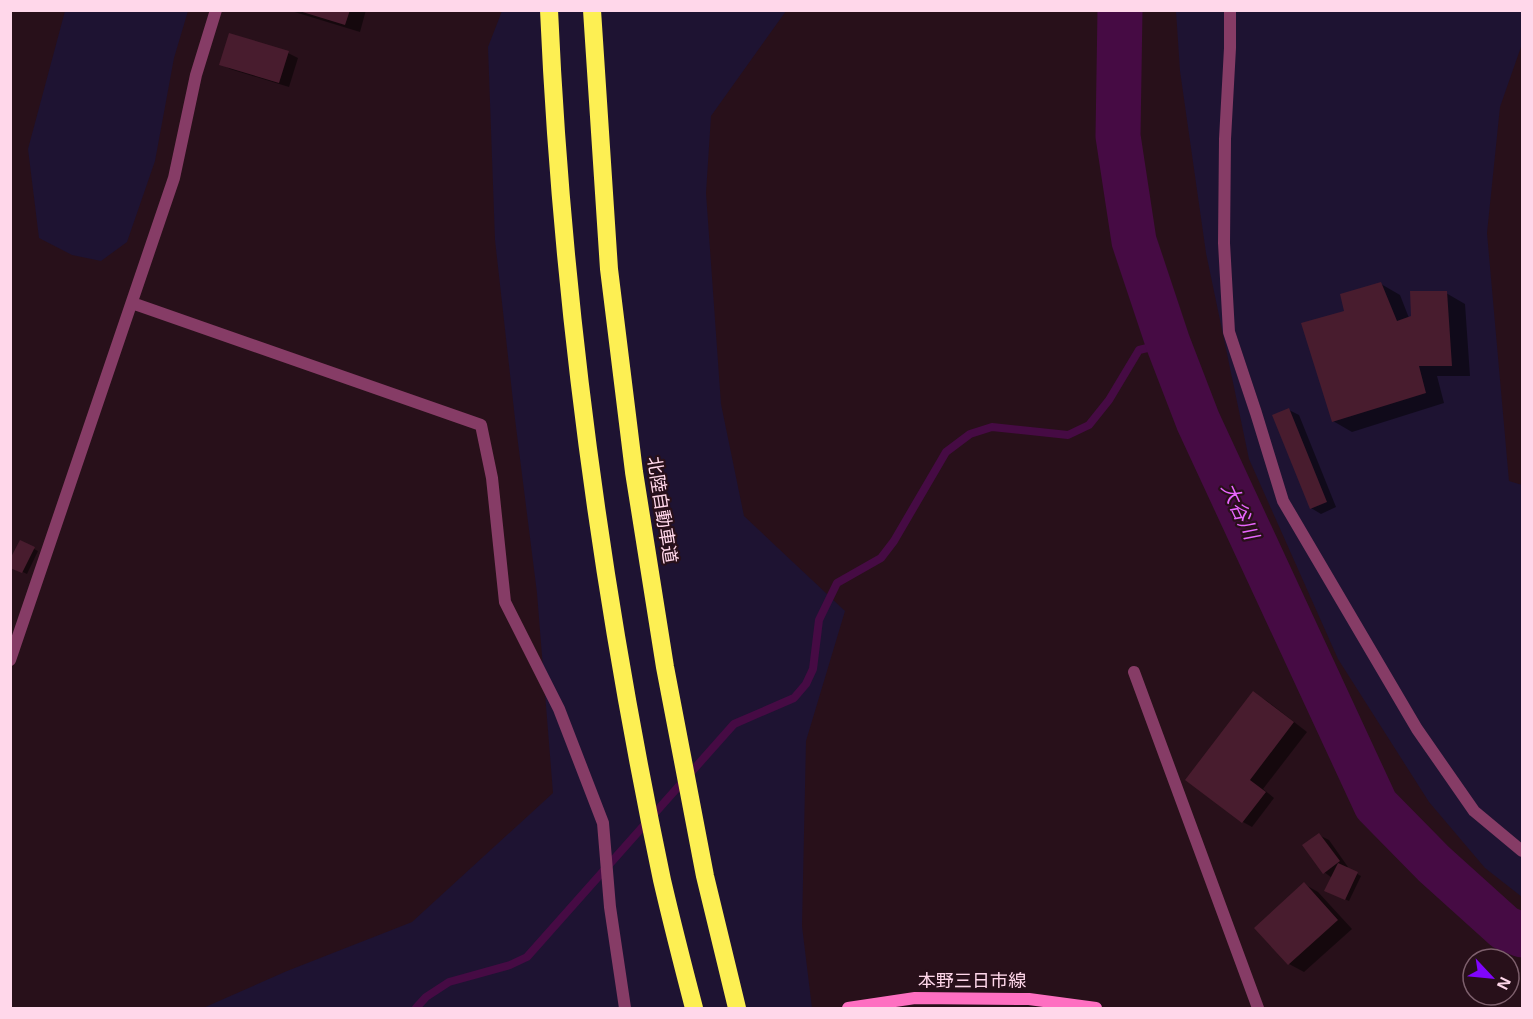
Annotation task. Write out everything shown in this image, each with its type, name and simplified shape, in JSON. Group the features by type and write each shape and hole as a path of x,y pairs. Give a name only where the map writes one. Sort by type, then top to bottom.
{"highway":[{"path":"549,10 567,261 592,477 626,694 663,882 693,1008"},
{"name":"北陸自動車道","path":"592,10 609,268 634,472 670,691 705,876 737,1008"}],"main road":[{"name":"本野三日市線","path":"848,1008 915,998 1029,999 1096,1008"}],"street":[{"path":"10,660 174,178 196,75 216,10"},
{"path":"1230,10 1224,231 1229,332 1283,501 1417,729 1474,811 1522,851"},
{"path":"132,303 481,425 492,478 505,602 559,709 603,823 610,907 625,1008"},
{"path":"1134,672 1258,1008"}],"shaded area":[{"path":"65,11 188,11 174,58 155,161 127,242 101,261 72,255 39,238 28,149"},
{"path":"502,11 786,11 711,116 706,193 721,404 744,516 845,611 806,741 802,926 812,1008 203,1008 287,971 412,922 553,793 537,593 495,240 488,47"},
{"path":"1176,11 1522,11 1522,44 1500,107 1487,233 1509,481 1522,485 1522,897 1485,868 1429,802 1338,659 1249,459 1206,253 1180,71"}],"building":[{"path":"296,10 350,10 345,25"},
{"path":"229,33 289,51 279,83 219,65"},
{"path":"1381,282 1397,321 1411,316 1410,291 1447,291 1452,366 1419,366 1426,393 1332,422 1301,323 1344,311 1340,294"},
{"path":"1289,408 1327,502 1310,509 1272,415"},
{"path":"20,540 35,547 22,573 10,568 10,559"},
{"path":"1253,691 1294,722 1250,780 1266,792 1242,823 1185,780"},
{"path":"1319,833 1340,861 1323,874 1302,845"},
{"path":"1338,863 1358,872 1345,900 1324,891"},
{"path":"1304,882 1338,920 1288,965 1254,928"}],"waterway":[{"name":"大谷川","path":"1120,10 1118,136 1134,241 1168,343 1198,421 1376,805 1434,864 1505,928 1522,935"},
{"path":"416,1008 426,997 449,982 510,965 527,957 734,724 794,698 806,684 813,669 819,620 837,583 881,558 894,541 946,452 970,434 992,427 1068,435 1089,425 1109,400 1139,350 1168,343"}]}
